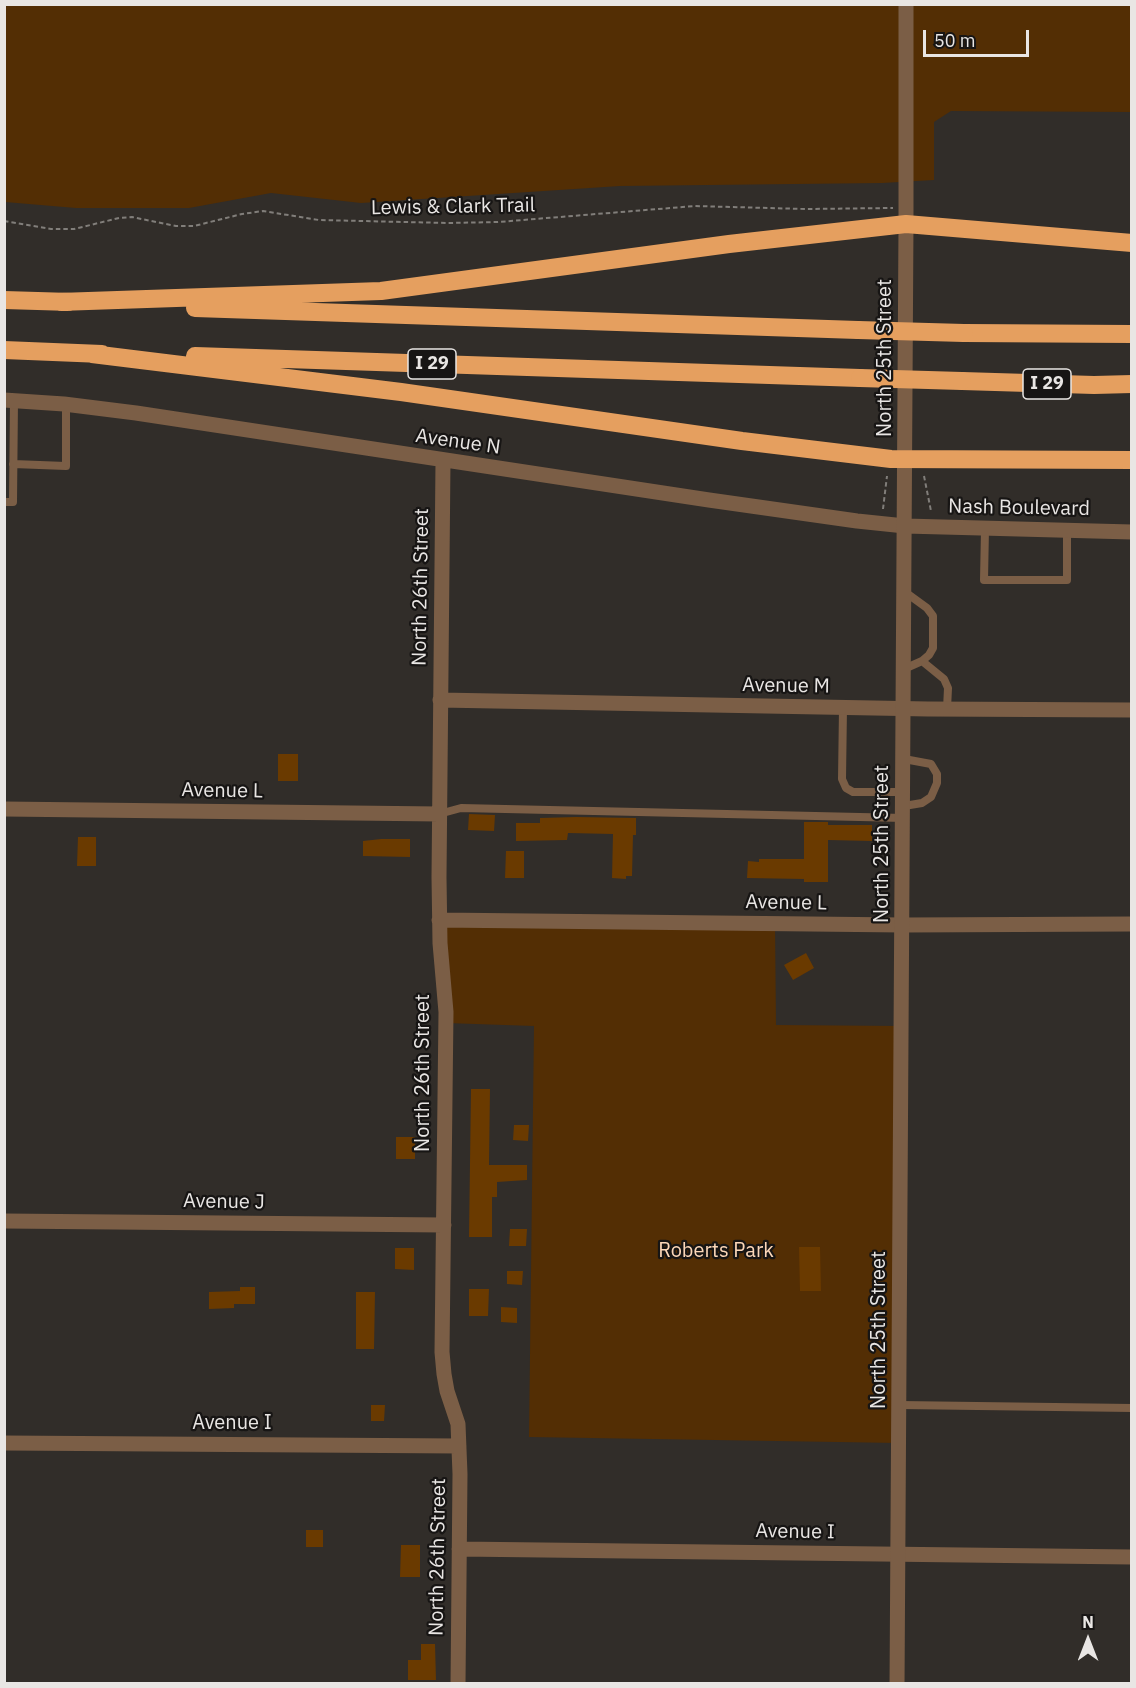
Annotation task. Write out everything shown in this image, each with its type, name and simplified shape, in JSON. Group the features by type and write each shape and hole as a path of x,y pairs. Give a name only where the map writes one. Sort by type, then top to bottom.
{"highway":[{"path":"59,302 381,291 717,246 906,216 1131,243"},
{"path":"4,300 858,330 1131,334"},
{"name":"I 29","path":"4,350 860,378 1094,385 1131,384"},
{"path":"92,354 390,391 742,441 906,460 1131,460"}],"street":[{"name":"North 25th Street","path":"897,1683 906,460 906,4"},
{"name":"Avenue N","path":"9,401 136,413 443,461 856,521 905,526"},
{"name":"North 26th Street","path":"443,461 439,814 440,920 446,1012 444,1374 458,1424 459,1446 458,1683"},
{"name":"Nash Boulevard","path":"905,526 1131,532"},
{"name":"Avenue M","path":"440,699 904,709 1131,710"},
{"name":"Avenue L","path":"4,809 439,814"},
{"name":"Avenue L","path":"440,920 903,925 1131,924"},
{"name":"Avenue J","path":"4,1221 444,1225"},
{"name":"Avenue I","path":"4,1443 459,1446"},
{"name":"Avenue I","path":"459,1549 1131,1557"}],"lane":[{"path":"4,502 13,502 9,401"},
{"path":"13,464 66,466 66,405"},
{"path":"985,529 984,580 1066,580 1067,530"},
{"path":"904,669 922,661 930,655 933,648 933,616 927,608 905,592"},
{"path":"922,661 944,679 948,688 947,709"},
{"path":"843,708 842,778 846,788 853,792 904,805"},
{"path":"439,814 461,808 904,805 922,803 931,797 937,783 937,774 931,764 904,759"},
{"path":"900,1405 1131,1408"}],"path":[{"name":"Lewis & Clark Trail","path":"4,220 51,229 74,229 132,217 176,226 194,226 263,211 319,220 498,222 695,206 806,209 906,216"}],"green space":[{"path":"4,5 1131,5 1131,112 951,111 934,122 934,180 882,183 620,186 361,203 271,193 189,208 76,208 5,202"},
{"name":"Roberts Park","path":"439,920 775,924 776,1025 902,1026 899,1443 529,1437 534,1026 446,1023"}],"building":[{"path":"278,754 298,754 298,781 278,781"},
{"path":"469,814 495,815 494,831 468,830"},
{"path":"540,818 636,818 636,835 633,835 632,876 626,876 626,879 612,878 613,834 568,833 567,840 516,841 516,823 540,823"},
{"path":"804,822 828,822 828,825 872,825 872,841 828,840 828,882 804,882 804,879 747,878 748,861 804,859"},
{"path":"78,837 96,837 96,866 77,866"},
{"path":"410,839 410,857 363,856 363,841"},
{"path":"506,851 524,851 524,878 505,878"},
{"path":"806,953 814,968 793,980 784,965"},
{"path":"471,1089 490,1089 489,1165 527,1165 527,1180 497,1182 497,1197 492,1197 492,1237 469,1237"},
{"path":"514,1125 529,1125 528,1141 513,1140"},
{"path":"396,1137 415,1137 415,1159 396,1159"},
{"path":"510,1229 527,1229 526,1246 509,1246"},
{"path":"799,1247 820,1247 821,1291 800,1291"},
{"path":"395,1248 414,1248 414,1270 395,1269"},
{"path":"507,1271 523,1271 522,1285 507,1284"},
{"path":"240,1287 255,1287 255,1304 234,1304 234,1308 209,1309 209,1292 240,1291"},
{"path":"469,1289 489,1289 488,1316 469,1316"},
{"path":"356,1292 375,1292 374,1349 356,1349"},
{"path":"501,1307 517,1308 517,1323 501,1322"},
{"path":"371,1405 385,1405 384,1421 371,1421"},
{"path":"306,1530 323,1530 323,1547 306,1547"},
{"path":"401,1545 420,1545 420,1577 400,1577"},
{"path":"421,1644 435,1644 436,1680 408,1680 408,1660 421,1660"}]}
